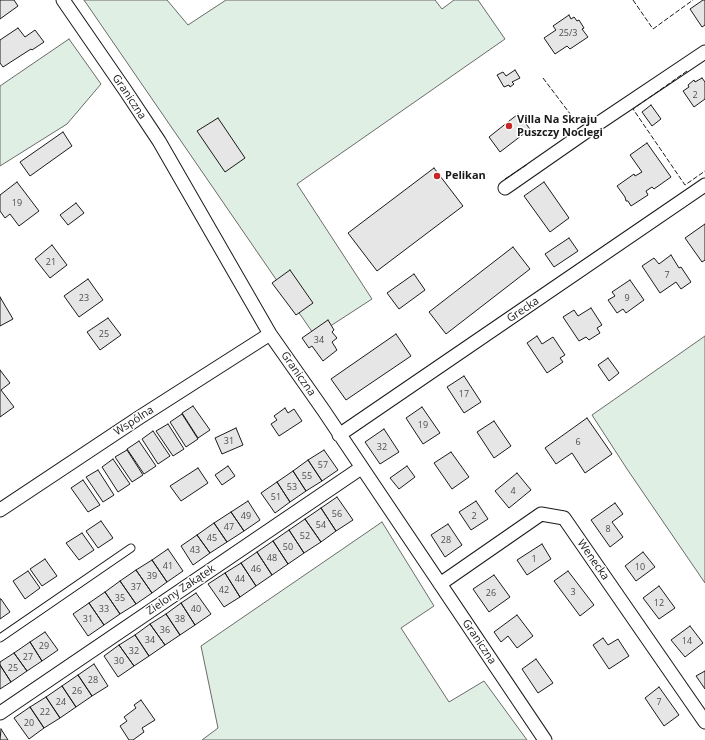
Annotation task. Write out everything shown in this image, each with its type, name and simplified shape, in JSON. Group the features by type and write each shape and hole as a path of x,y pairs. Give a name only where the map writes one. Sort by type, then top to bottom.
{"street":[{"name":"Graniczna","path":"63,0 159,141 270,334 545,740"},
{"path":"504,188 705,52"},
{"name":"Grecka","path":"339,435 705,185"},
{"name":"Wspólna","path":"0,510 140,417 270,334"},
{"name":"Zielony Zakątek","path":"0,713 361,468"},
{"name":"Wenecka","path":"440,584 541,514 564,518 705,722"}],"lane":[{"path":"0,638 131,548"}],"green space":[{"path":"84,0 167,0 188,25 226,0 435,0 442,9 454,0 478,0 505,39 297,184 372,299 315,336"},
{"path":"69,39 101,84 67,124 0,166 0,86"},
{"path":"705,336 705,583 592,415"},
{"path":"382,522 434,606 401,628 449,702 484,681 527,740 202,740 218,728 201,646"}],"building":[{"path":"0,0 14,0 18,6 0,19"},
{"path":"705,0 705,25 702,27 690,9"},
{"path":"569,15 571,19 574,17 577,21 579,20 584,28 582,29 588,37 570,49 567,46 555,54 544,38 556,30 553,26"},
{"path":"18,28 25,37 35,30 44,42 3,67 0,63 0,40"},
{"path":"515,70 520,78 512,82 514,84 510,87 509,85 504,87 497,75 503,72 506,76"},
{"path":"702,78 705,82 705,99 694,107 683,91 689,87 688,85 694,80 695,82"},
{"path":"651,105 661,119 652,126 642,112"},
{"path":"518,114 530,129 500,152 489,137"},
{"path":"218,118 245,158 225,172 197,131"},
{"path":"63,132 72,146 30,176 20,162"},
{"path":"647,143 671,177 654,189 652,187 646,191 648,195 631,206 628,201 626,201 625,197 617,186 634,174 635,176 642,172 630,155"},
{"path":"434,168 463,206 377,271 348,233"},
{"path":"17,182 39,211 19,226 10,214 5,218 0,211 0,195"},
{"path":"544,182 569,218 550,232 524,196"},
{"path":"76,203 84,213 68,225 60,215"},
{"path":"705,224 705,260 702,262 685,238"},
{"path":"569,238 578,251 554,267 545,254"},
{"path":"52,245 67,265 50,278 35,259"},
{"path":"513,247 530,269 446,334 429,312"},
{"path":"671,255 679,268 681,267 691,282 681,289 676,282 660,293 642,266 654,258 659,264"},
{"path":"290,270 313,303 296,315 272,283"},
{"path":"414,274 425,290 399,309 387,293"},
{"path":"88,279 103,300 79,317 64,296"},
{"path":"630,280 644,300 626,313 623,309 617,313 608,300 615,296 612,292"},
{"path":"0,297 13,319 0,326"},
{"path":"591,308 602,325 597,328 600,333 589,340 586,337 579,341 563,317 574,310 578,316"},
{"path":"108,318 121,335 100,350 87,332"},
{"path":"328,320 334,330 332,332 337,338 332,342 337,350 323,361 312,346 309,348 302,338"},
{"path":"396,334 411,356 346,400 331,379"},
{"path":"537,336 542,344 553,337 565,355 560,358 563,362 547,373 527,343"},
{"path":"608,358 619,373 609,381 598,365"},
{"path":"0,370 10,383 1,390 14,407 0,417"},
{"path":"464,376 481,402 464,413 447,387"},
{"path":"193,406 210,430 198,438 182,413"},
{"path":"422,407 440,433 423,444 406,418"},
{"path":"285,408 288,413 294,409 302,421 279,436 271,424 277,420 274,416"},
{"path":"182,414 198,439 186,447 170,422"},
{"path":"587,418 612,454 585,473 572,453 556,464 545,448"},
{"path":"494,421 511,446 494,458 477,432"},
{"path":"168,424 184,449 173,456 156,431"},
{"path":"236,428 243,445 222,454 215,438"},
{"path":"384,429 399,452 380,464 365,442"},
{"path":"153,431 170,456 158,464 142,439"},
{"path":"139,441 156,466 144,474 127,449"},
{"path":"127,450 143,475 132,482 115,457"},
{"path":"324,450 338,470 322,481 308,460"},
{"path":"451,452 469,477 452,489 434,463"},
{"path":"113,459 130,484 118,492 102,467"},
{"path":"308,460 322,481 306,491 293,471"},
{"path":"228,466 235,476 222,485 215,475"},
{"path":"407,466 415,477 399,489 390,478"},
{"path":"198,468 208,483 181,501 170,486"},
{"path":"98,470 114,495 103,502 86,477"},
{"path":"293,471 306,491 290,502 277,482"},
{"path":"517,473 531,490 509,508 495,491"},
{"path":"83,480 100,505 88,512 71,488"},
{"path":"277,482 290,502 275,513 261,493"},
{"path":"337,497 353,520 336,531 321,508"},
{"path":"248,501 260,520 244,531 231,512"},
{"path":"476,501 488,519 471,530 459,512"},
{"path":"615,503 623,514 612,522 623,537 610,547 591,520"},
{"path":"321,508 336,531 321,542 305,519"},
{"path":"231,512 244,531 227,542 214,523"},
{"path":"305,519 321,542 304,553 289,530"},
{"path":"101,521 113,538 98,548 86,531"},
{"path":"214,523 227,542 210,553 197,535"},
{"path":"448,524 462,545 445,557 431,535"},
{"path":"289,530 304,553 288,564 273,541"},
{"path":"82,533 94,550 79,560 66,543"},
{"path":"197,535 210,553 193,565 181,546"},
{"path":"273,541 288,564 272,575 257,552"},
{"path":"542,544 551,559 527,575 517,560"},
{"path":"168,549 183,571 167,582 152,560"},
{"path":"257,552 272,575 256,586 241,563"},
{"path":"643,552 655,567 636,581 625,566"},
{"path":"45,559 57,576 42,586 30,569"},
{"path":"152,560 167,582 152,593 136,570"},
{"path":"241,563 256,586 240,597 225,573"},
{"path":"136,570 152,593 136,604 120,581"},
{"path":"28,571 40,588 25,599 13,581"},
{"path":"568,571 594,605 580,616 554,581"},
{"path":"225,573 240,597 224,607 208,584"},
{"path":"494,575 510,597 489,612 473,589"},
{"path":"120,581 136,604 120,614 105,592"},
{"path":"659,586 675,608 659,619 643,598"},
{"path":"105,592 120,614 104,625 89,603"},
{"path":"196,593 211,614 195,625 181,603"},
{"path":"0,599 10,612 0,619"},
{"path":"89,603 104,625 88,636 73,614"},
{"path":"181,603 195,625 180,635 166,614"},
{"path":"166,614 180,635 165,645 150,624"},
{"path":"517,615 533,636 517,648 508,636 501,642 494,632"},
{"path":"150,624 165,645 149,656 135,635"},
{"path":"690,626 703,643 685,657 671,640"},
{"path":"45,632 58,650 42,661 30,642"},
{"path":"135,635 149,656 134,666 119,645"},
{"path":"603,638 608,645 618,639 629,656 609,669 593,645"},
{"path":"30,642 42,661 27,671 14,653"},
{"path":"119,645 134,666 118,677 104,656"},
{"path":"14,653 27,671 11,682 0,665 0,662"},
{"path":"536,659 553,683 538,693 522,669"},
{"path":"94,664 108,686 92,696 78,675"},
{"path":"0,665 11,682 0,689"},
{"path":"705,671 705,689 696,676"},
{"path":"78,675 92,696 76,707 62,686"},
{"path":"62,686 76,707 60,718 46,697"},
{"path":"659,687 679,715 664,726 645,698"},
{"path":"46,697 60,718 44,728 30,707"},
{"path":"141,700 155,720 142,728 144,732 133,740 129,740 120,726 127,721 124,717 136,708 134,705"},
{"path":"30,707 44,728 29,739 14,718"},
{"path":"1,729 8,740 0,740"}],"fence":[{"path":"633,0 653,29 693,0"},
{"path":"687,71 633,109 685,185 705,171"},
{"path":"543,78 577,123"},
{"path":"505,179 528,164"}],"place":[{"name":"Villa Na Skraju Puszczy Noclegi","path":"509,126"},
{"name":"Pelikan","path":"437,176"}]}
